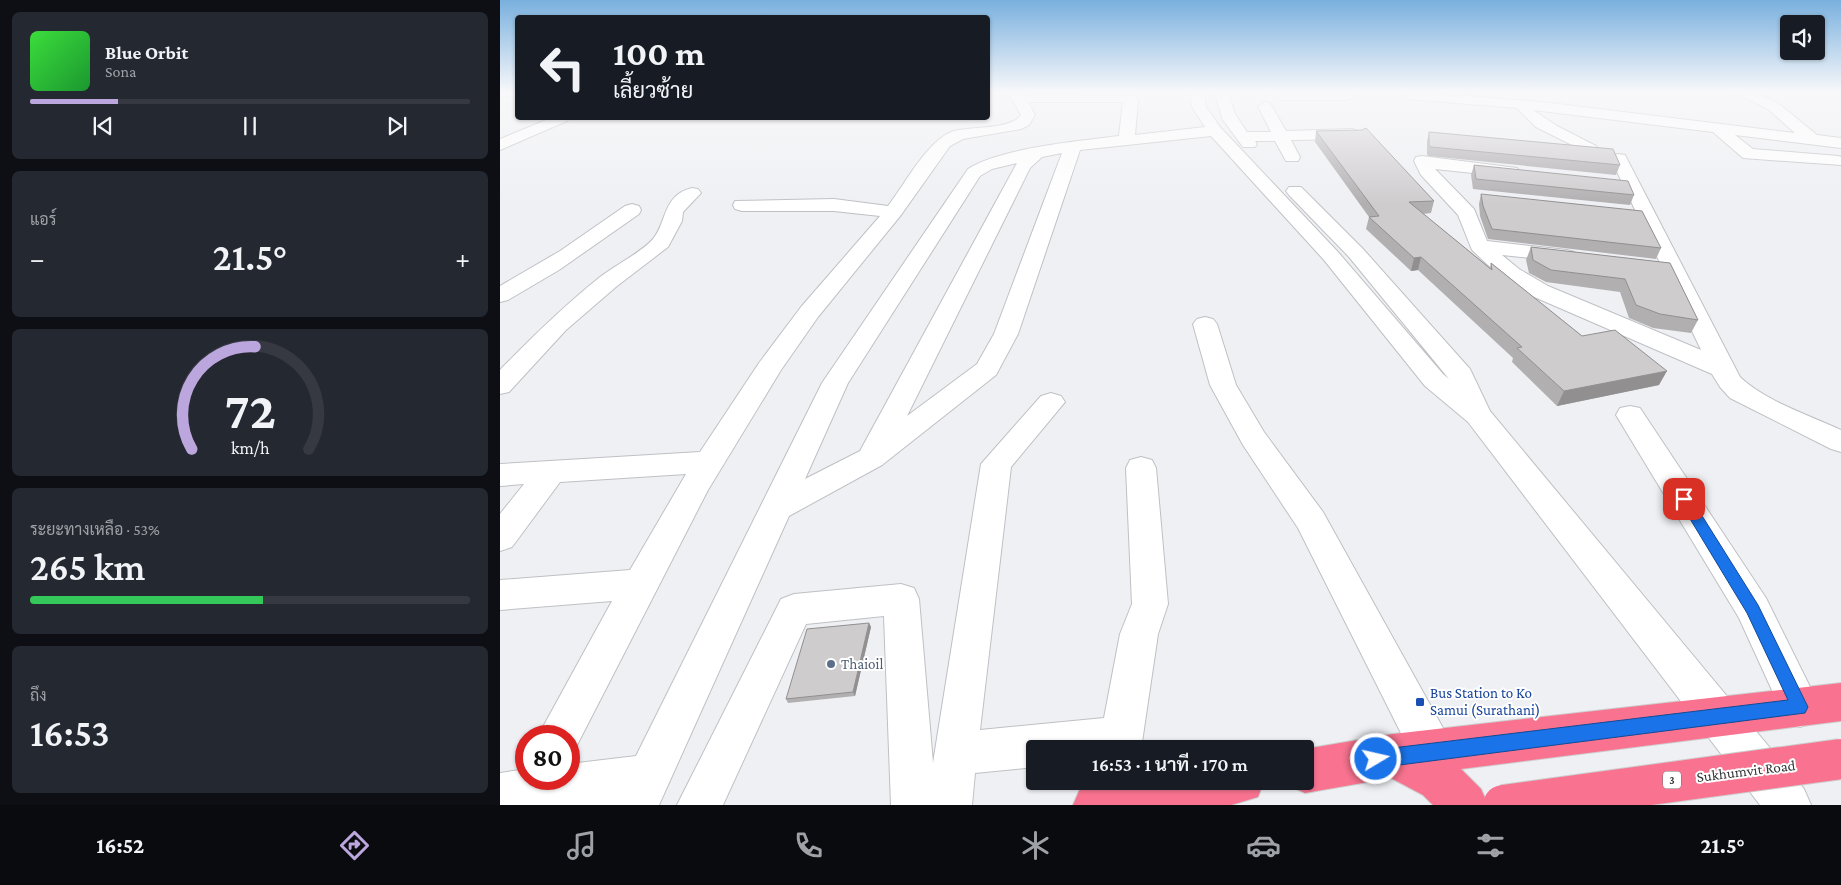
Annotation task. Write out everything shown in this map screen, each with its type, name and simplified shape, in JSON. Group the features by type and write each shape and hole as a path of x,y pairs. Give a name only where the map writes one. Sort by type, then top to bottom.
{"highway":[{"path":"1314,770 1413,754 1841,702"},
{"path":"1413,754 1465,805"},
{"name":"Sukhumvit Road","path":"1503,805 1645,784 1841,759"},
{"path":"1111,796 1163,790"}],"street":[{"path":"500,146 536,130"},
{"path":"565,725 710,462 774,359 842,271 893,212 950,138 987,130"},
{"path":"1127,130 1127,139"},
{"path":"1235,130 1356,253 1461,375 1478,415"},
{"path":"1277,130 1292,157"},
{"path":"1554,130 1590,149"},
{"path":"1720,130 1749,154 1841,161"},
{"path":"1724,130 1841,143"},
{"path":"1801,130 1814,140"},
{"path":"580,790 642,791 835,383 974,173 986,165 1073,146 1215,131 1331,256 1434,380 1478,415 1788,805"},
{"path":"1242,137 1360,134"},
{"path":"774,509 871,458 987,370 1006,334 1073,146"},
{"path":"871,458 1023,166 1037,153"},
{"path":"1620,159 1622,183 1664,268 1730,381 1740,392 1841,442"},
{"path":"1532,174 1423,162 1427,171 1451,194 1467,213 1479,246 1511,274 1540,291 1723,368"},
{"path":"500,386 557,325 609,281 660,243 672,222 674,210 692,192"},
{"path":"1451,194 1480,197"},
{"path":"742,205 834,205 893,212"},
{"path":"500,295 531,279 581,247 632,210"},
{"path":"1479,246 1586,258"},
{"path":"1205,324 1223,385 1253,438 1311,521 1413,754"},
{"path":"948,805 996,464 1051,402"},
{"path":"1630,416 1706,532 1753,609 1800,707"},
{"path":"500,475 710,462"},
{"path":"1121,740 1139,634 1150,604 1141,468"},
{"path":"500,538 551,472"},
{"path":"500,595 641,584"},
{"path":"700,805 794,610 901,599 914,805"},
{"path":"956,754 1026,749"}],"building":[{"path":"1367,130 1434,201 1409,202 1492,270 1491,263 1582,336 1615,330 1667,371 1564,391 1517,348 1522,347 1421,257 1414,258 1369,217 1379,216 1316,131"},
{"path":"1429,132 1613,149 1620,165 1431,147 1429,146"},
{"path":"1474,165 1628,181 1634,195 1476,179"},
{"path":"1481,194 1642,211 1661,248 1492,229 1483,206"},
{"path":"1531,247 1670,263 1698,320 1660,314 1636,305 1625,279 1551,270 1533,260"},
{"name":"Thaioil","path":"869,623 853,692 786,699 807,629"}],"place":[{"name":"Thaioil","path":"831,664"},
{"name":"Bus Station to Ko Samui (Surathani)","path":"1420,702"}],"route":[{"path":"1376,759 1800,707 1753,609 1684,499"}]}
